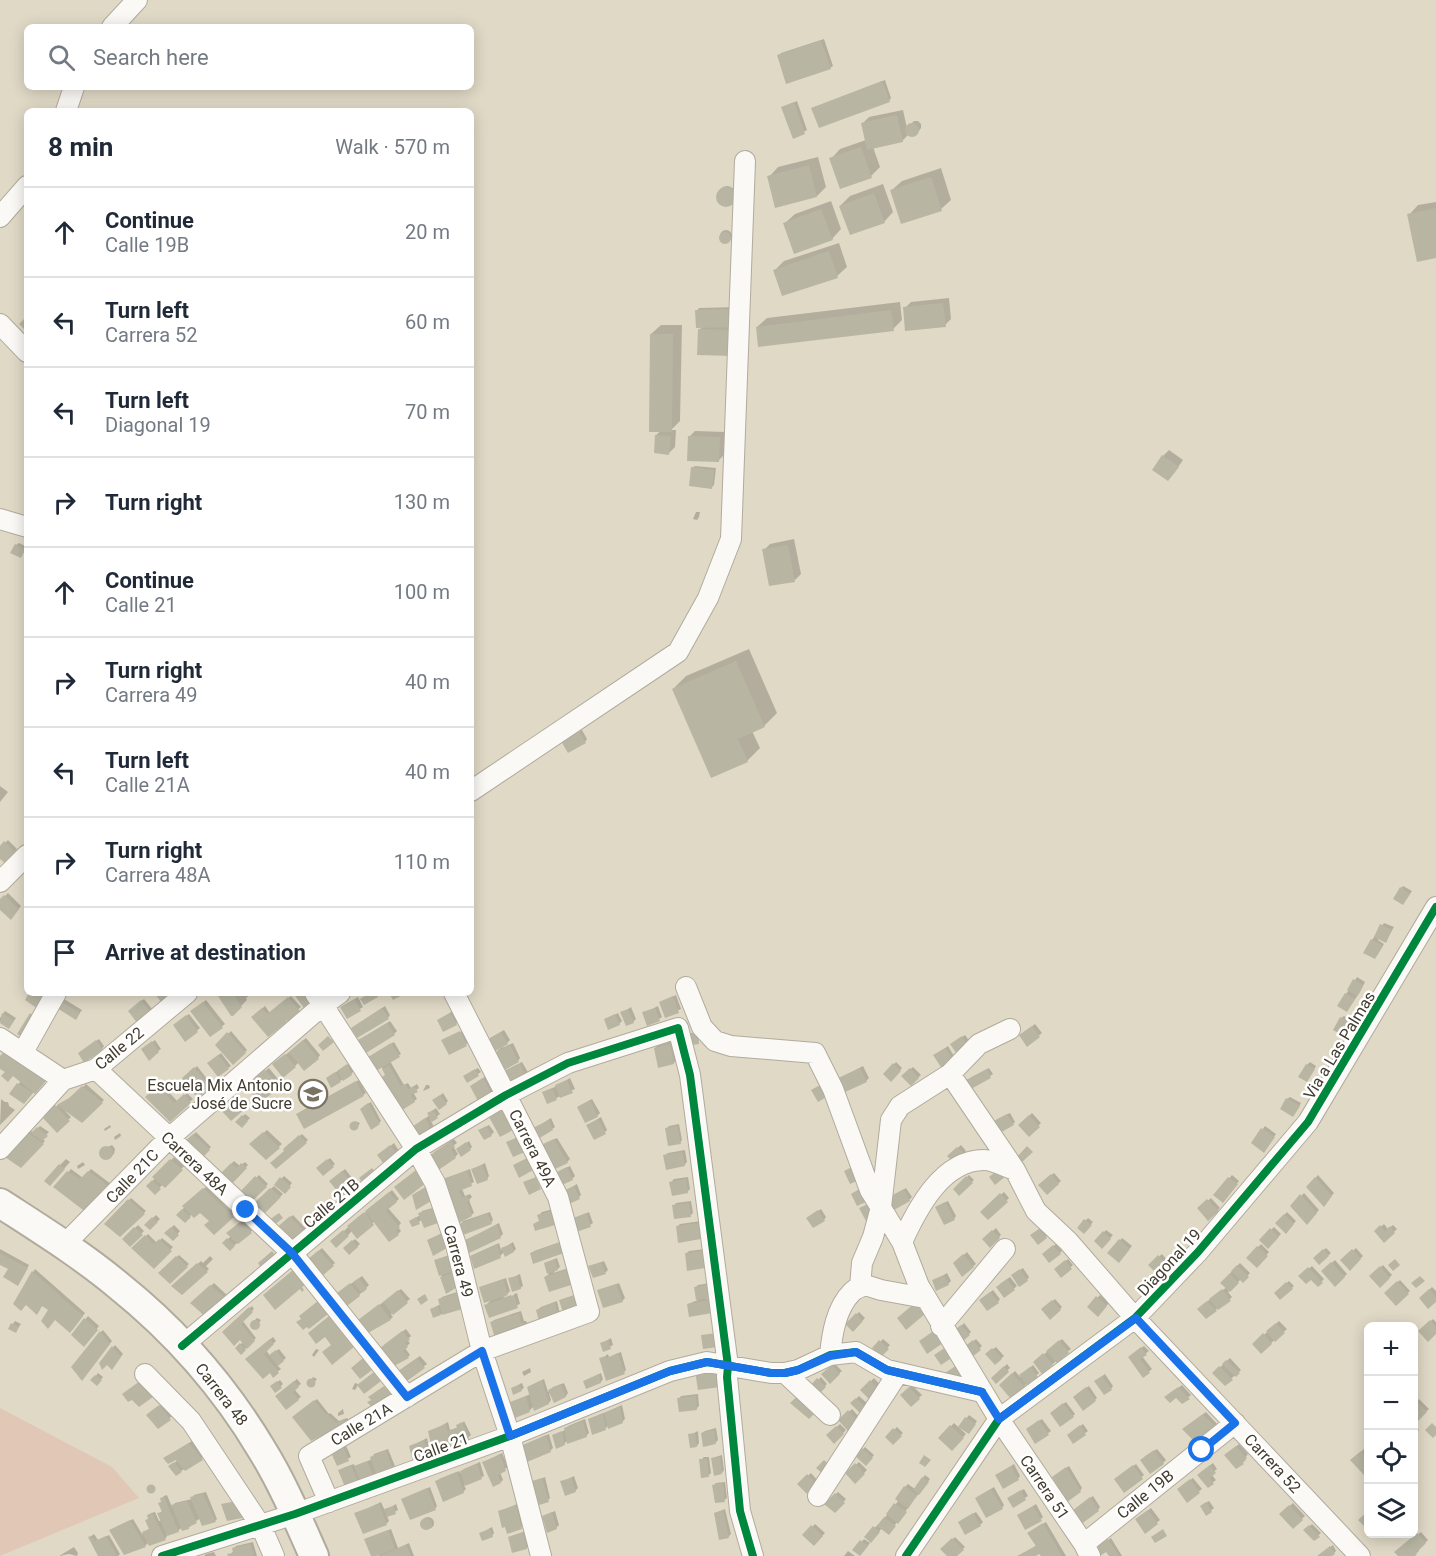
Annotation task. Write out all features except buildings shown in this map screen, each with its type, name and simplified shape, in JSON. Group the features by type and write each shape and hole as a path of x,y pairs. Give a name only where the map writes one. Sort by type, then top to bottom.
{"highway":[{"name":"Carrera 48","path":"0,1203 64,1245 120,1286 182,1346 241,1416 277,1477 314,1556"}],"street":[{"path":"115,24 138,0"},
{"path":"67,108 73,90"},
{"path":"474,788 678,652 708,598 731,539 745,161"},
{"path":"0,217 24,189"},
{"path":"0,324 24,349"},
{"path":"0,519 24,526"},
{"path":"0,882 24,858"},
{"name":"Via a Las Palmas","path":"1252,1188 1308,1122 1436,907"},
{"name":"Carrera 51","path":"686,987 702,1027 715,1041 731,1046 815,1053 833,1089 870,1190 902,1242 925,1298 999,1419 1087,1550"},
{"path":"23,1052 54,996"},
{"name":"Calle 22","path":"63,1080 96,1070 183,996"},
{"name":"Carrera 49A","path":"456,996 558,1197 589,1312"},
{"name":"Calle 21C","path":"64,1245 168,1139 319,999"},
{"name":"Carrera 49","path":"319,999 416,1149 435,1183 456,1245 482,1351 510,1436 541,1556"},
{"name":"Calle 21B","path":"182,1346 416,1149 506,1095 568,1063 678,1028 690,1075 728,1366"},
{"path":"860,1287 862,1263 873,1237 881,1207 891,1120 900,1106 950,1074 979,1044 1010,1029"},
{"path":"0,1038 63,1080 0,1149"},
{"name":"Carrera 48A","path":"96,1070 292,1253 407,1397"},
{"name":"Carrera 52","path":"950,1074 1015,1170 1036,1211 1068,1241 1136,1318 1360,1556"},
{"path":"902,1242 916,1212 936,1184 961,1165 985,1160 1015,1170"},
{"name":"Diagonal 19","path":"906,1556 999,1419 1136,1318 1198,1252 1252,1188"},
{"path":"941,1326 1005,1249"},
{"path":"830,1356 832,1336 840,1311 853,1291 865,1285 925,1298"},
{"name":"Calle 21A","path":"329,1502 309,1456 482,1351 589,1312"},
{"path":"785,1373 830,1356 856,1352 887,1370 982,1392"},
{"name":"Calle 21","path":"170,1555 261,1526 510,1436 670,1371 707,1362 771,1373 785,1373"},
{"path":"728,1366 727,1377 740,1511 753,1556"},
{"path":"818,1496 898,1372"},
{"path":"785,1373 830,1415"},
{"path":"145,1374 191,1421 261,1526 274,1556"},
{"name":"Calle 19B","path":"1087,1550 1235,1423"}],"shaded area":[{"path":"0,1408 112,1467 139,1498 0,1556"}],"cycle path":[{"path":"906,1556 999,1419 1135,1318 1198,1252 1308,1122 1436,907"},
{"path":"182,1346 416,1149 506,1095 568,1063 678,1028 690,1075 728,1366 727,1377 740,1511 753,1556"},
{"path":"162,1556 295,1514 510,1436 670,1371 707,1362 771,1373 785,1373 798,1370 830,1355 856,1352 887,1370 982,1392"}],"place":[{"name":"Escuela Mix Antonio José de Sucre","path":"313,1094"}],"route":[{"path":"246,1210 292,1253 407,1397 482,1351 510,1436 670,1371 707,1362 771,1373 785,1373 830,1356 856,1352 887,1370 982,1392 999,1419 1136,1318 1235,1423 1202,1450"}]}
